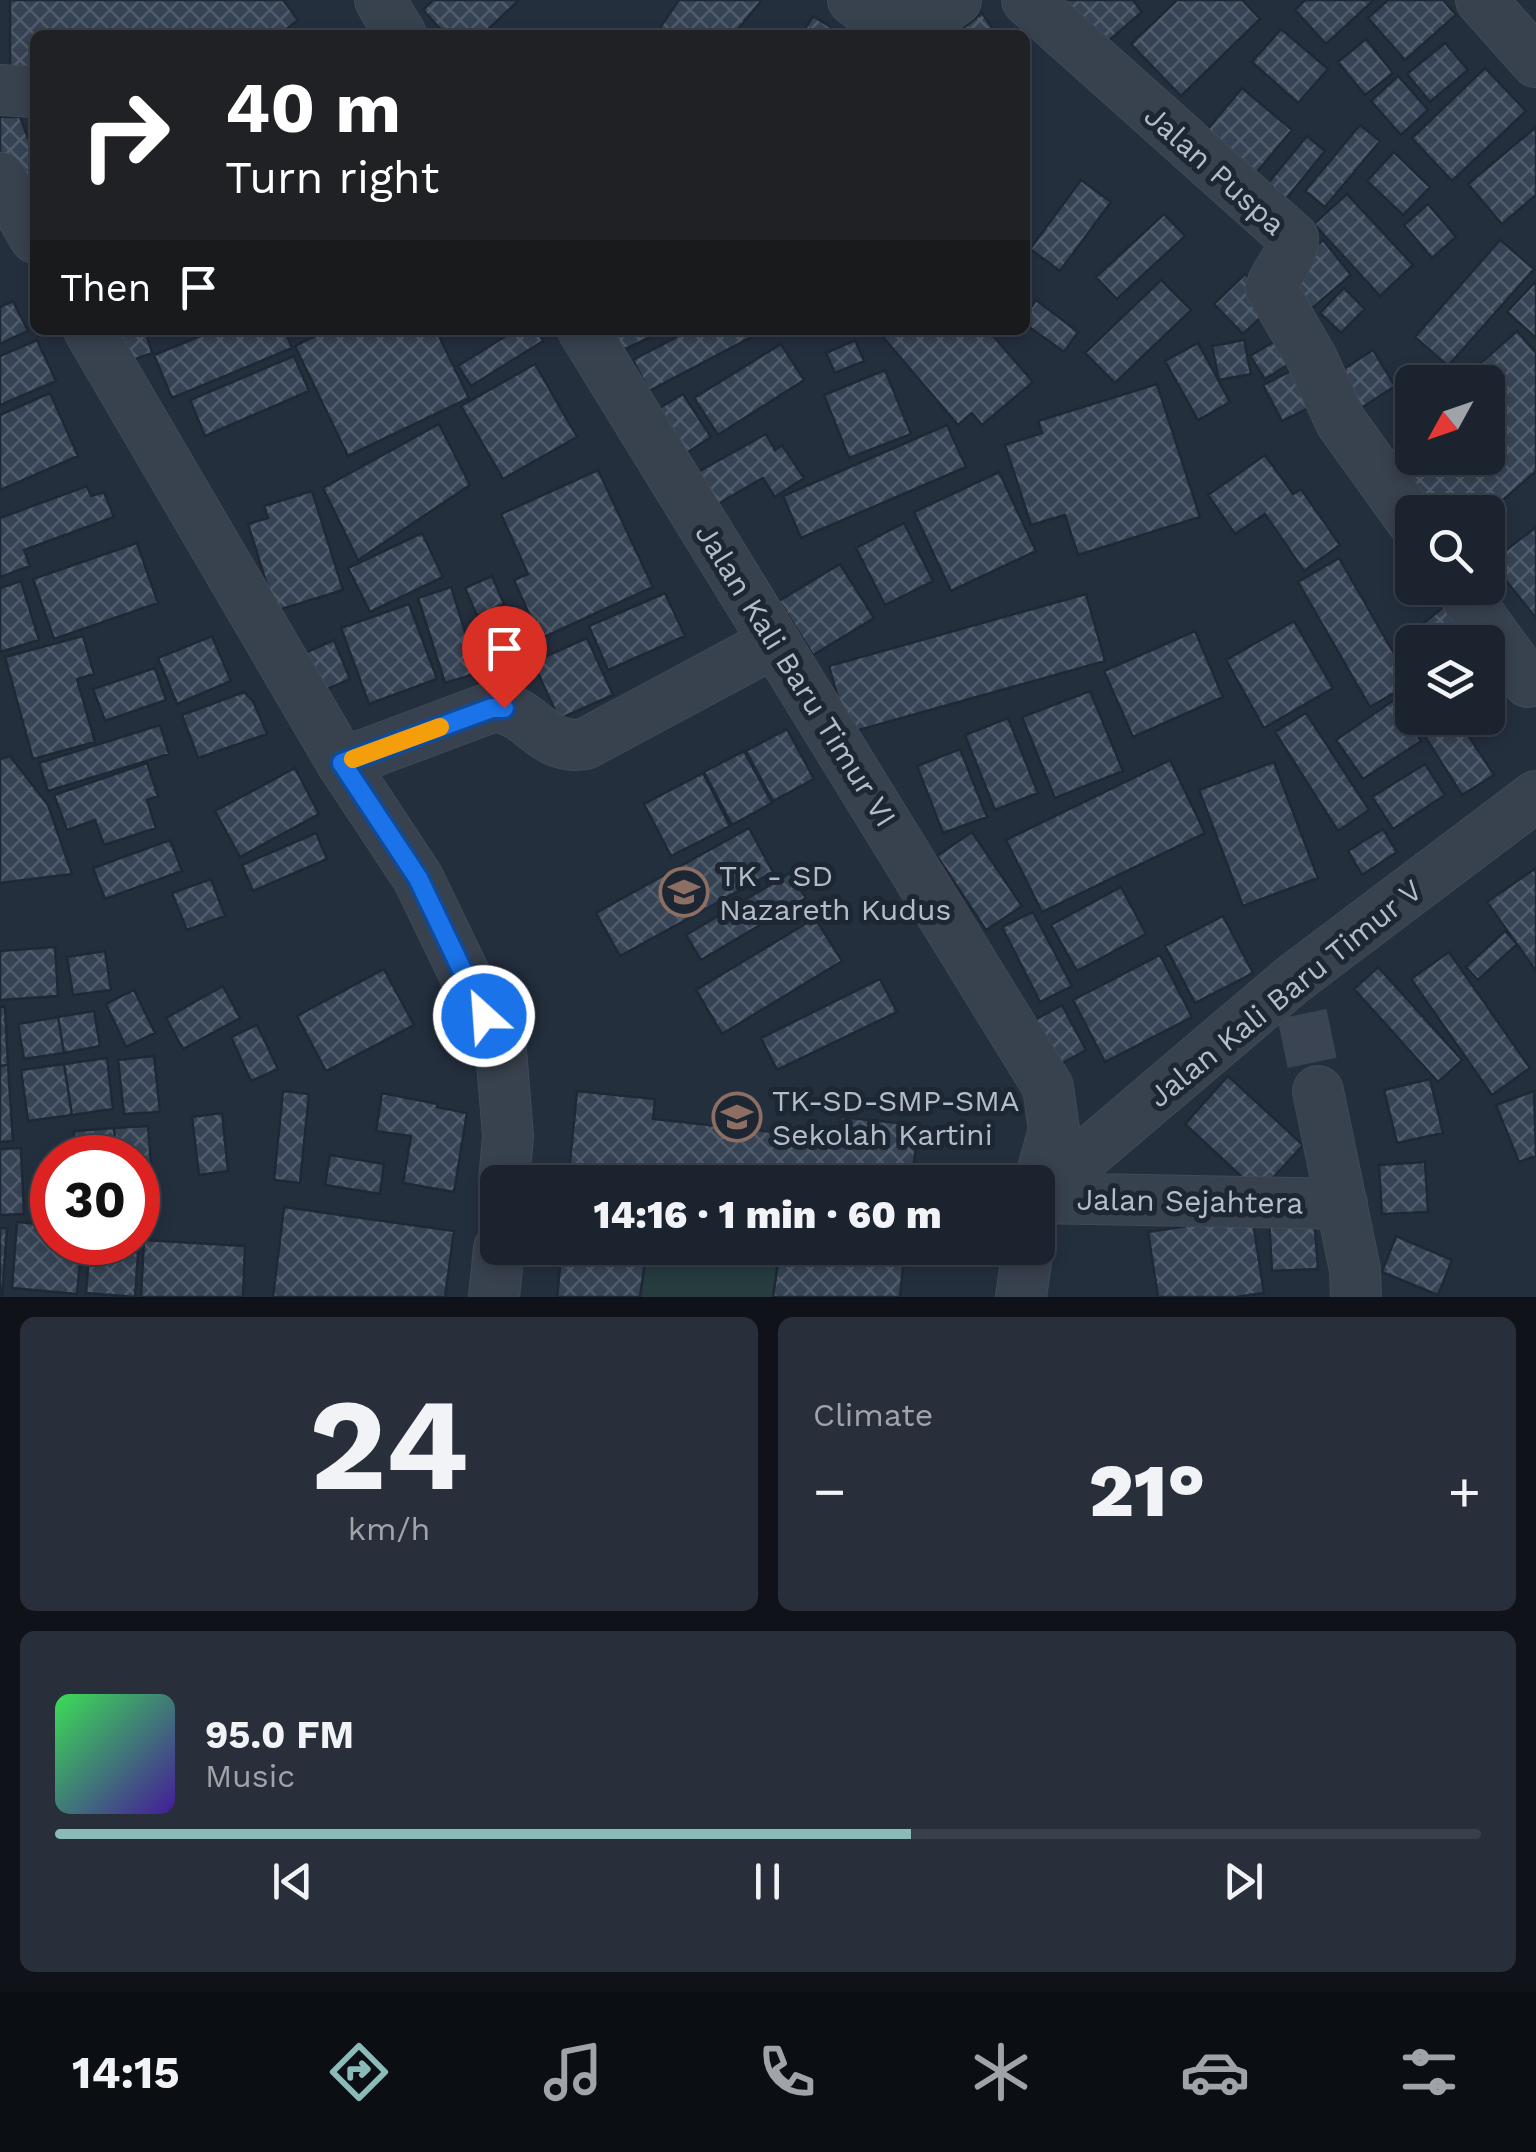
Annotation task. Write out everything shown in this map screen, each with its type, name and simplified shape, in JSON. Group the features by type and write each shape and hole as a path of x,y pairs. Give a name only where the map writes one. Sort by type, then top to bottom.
{"street":[{"path":"380,0 398,30"},
{"path":"852,0 874,17 904,26 937,15 956,0"},
{"name":"Jalan Puspa","path":"1027,0 1292,238 1293,247 1274,275 1271,288 1311,357 1341,422 1395,498"},
{"path":"1481,0 1536,62"},
{"path":"0,90 30,92"},
{"path":"0,178 30,229"},
{"path":"92,335 342,763 418,878 501,1050 508,1136 505,1165"},
{"name":"Jalan Kali Baru Timur VI","path":"586,335 1048,1087 1054,1130 1044,1165"},
{"path":"1472,605 1528,682"},
{"path":"342,763 492,708 516,714 551,740 570,747 585,744 775,642"},
{"name":"Jalan Kali Baru Timur V","path":"1055,1184 1297,997 1536,796"},
{"path":"1318,1092 1355,1270 1356,1297"},
{"name":"Jalan Sejahtera","path":"1055,1197 1342,1204"},
{"path":"494,1297 497,1265"},
{"path":"1021,1297 1026,1265"}],"green space":[{"path":"645,1265 778,1265 773,1297 640,1297"}],"building":[{"path":"10,0 283,0 298,20 285,30 30,30 30,87 10,87"},
{"path":"433,0 519,0 487,30 441,30 423,10"},
{"path":"679,0 762,0 737,30 658,30"},
{"path":"1054,0 1133,0 1142,12 1106,43"},
{"path":"1177,0 1242,0 1260,19 1181,96 1131,44"},
{"path":"1305,0 1374,0 1326,44 1295,10"},
{"path":"1388,0 1443,0 1456,15 1405,60 1368,18"},
{"path":"982,13 994,30 961,30"},
{"path":"813,16 835,30 804,30"},
{"path":"1281,29 1328,69 1298,103 1252,62"},
{"path":"1366,39 1393,73 1365,95 1338,62"},
{"path":"1445,43 1468,70 1430,102 1407,74"},
{"path":"1485,68 1526,111 1452,181 1412,138"},
{"path":"1398,76 1428,110 1401,135 1371,101"},
{"path":"1242,88 1292,130 1247,184 1197,142"},
{"path":"0,117 20,117 30,143 30,180 16,188 0,163"},
{"path":"1360,125 1380,141 1325,207 1305,191"},
{"path":"1536,127 1536,195 1502,224 1468,184"},
{"path":"1307,136 1325,151 1277,210 1259,194"},
{"path":"1394,152 1430,187 1403,215 1367,181"},
{"path":"1081,180 1111,202 1060,271 1030,249"},
{"path":"1347,194 1413,265 1380,296 1314,224"},
{"path":"1428,204 1456,237 1432,258 1404,225"},
{"path":"1164,214 1185,236 1117,299 1096,277"},
{"path":"1323,240 1351,275 1305,314 1276,278"},
{"path":"1500,240 1534,269 1449,365 1415,337"},
{"path":"1245,274 1274,305 1243,334 1214,304"},
{"path":"1161,280 1191,310 1115,383 1085,353"},
{"path":"1536,281 1536,338 1507,312"},
{"path":"1344,288 1365,309 1341,333 1320,313"},
{"path":"1036,300 1078,332 1064,352 1030,328 1030,309"},
{"path":"13,301 28,331 0,344 0,307"},
{"path":"1292,331 1305,354 1265,379 1250,356"},
{"path":"1517,331 1536,353 1536,471 1505,498 1505,495 1408,495 1378,460 1395,445 1395,475 1505,475 1505,365 1478,365"},
{"path":"105,335 147,335 152,353 122,364"},
{"path":"203,335 287,335 292,348 172,398 154,355"},
{"path":"318,335 438,335 469,398 348,456 295,346"},
{"path":"507,335 540,335 543,341 471,386 458,366"},
{"path":"616,335 655,335 623,350"},
{"path":"680,335 755,335 649,391 633,360"},
{"path":"881,335 992,335 1033,382 982,425 972,413 958,425"},
{"path":"37,340 56,381 0,405 0,356"},
{"path":"855,340 864,361 835,373 826,353"},
{"path":"1244,340 1251,374 1219,380 1212,346"},
{"path":"1198,343 1230,402 1198,420 1165,361"},
{"path":"781,344 804,380 718,435 694,398"},
{"path":"1373,350 1395,386 1355,412 1333,376"},
{"path":"294,356 309,391 205,436 190,400"},
{"path":"535,364 577,437 503,479 461,406"},
{"path":"1303,365 1321,402 1282,421 1263,385"},
{"path":"885,370 911,434 849,458 824,395"},
{"path":"1157,384 1200,517 1078,555 1065,515 1031,525 1005,445 1042,433 1038,421"},
{"path":"50,393 78,456 0,490 0,415"},
{"path":"683,394 711,437 682,456 653,412"},
{"path":"439,424 470,485 358,560 323,488"},
{"path":"947,425 966,467 801,538 783,496"},
{"path":"766,434 775,450 782,445 804,478 775,497 763,478 716,505 698,472"},
{"path":"1265,455 1293,494 1301,489 1340,545 1304,571 1265,514 1235,534 1208,495"},
{"path":"598,470 653,587 540,639 514,580 528,574 501,514"},
{"path":"999,472 1036,551 951,591 914,512"},
{"path":"87,486 91,496 104,492 114,517 24,550 30,566 0,577 0,518"},
{"path":"312,491 343,590 275,611 248,524 268,518 264,506"},
{"path":"904,523 933,581 885,605 856,548"},
{"path":"1536,527 1536,618 1505,579 1505,551"},
{"path":"422,533 443,577 370,612 348,568"},
{"path":"137,543 158,603 54,639 33,579"},
{"path":"1339,558 1395,655 1395,692 1370,707 1298,582"},
{"path":"840,564 874,618 813,655 779,601"},
{"path":"492,576 504,604 477,616 465,588"},
{"path":"21,581 39,640 0,652 0,588"},
{"path":"451,587 478,673 445,683 418,598"},
{"path":"665,593 685,636 608,670 589,626"},
{"path":"1086,594 1105,661 848,733 829,666"},
{"path":"409,604 437,679 369,704 341,628"},
{"path":"1446,605 1454,605 1471,625 1421,625"},
{"path":"512,606 538,657 498,677 472,627"},
{"path":"1294,621 1333,688 1264,728 1226,660"},
{"path":"1195,631 1223,697 1133,737 1104,671"},
{"path":"83,636 94,674 77,679 95,742 33,759 5,657"},
{"path":"212,636 231,681 177,704 158,658"},
{"path":"587,638 613,695 559,719 533,662"},
{"path":"334,640 350,679 316,694 300,655"},
{"path":"155,668 166,700 105,721 93,689"},
{"path":"1090,691 1123,771 1055,798 1022,717"},
{"path":"244,692 253,701 267,734 198,758 182,715"},
{"path":"1394,700 1395,735 1417,735 1421,741 1363,779 1336,740"},
{"path":"1306,713 1369,810 1338,831 1275,732"},
{"path":"1008,718 1038,793 995,810 965,735"},
{"path":"160,725 169,754 48,791 39,763"},
{"path":"787,729 814,779 773,801 746,751"},
{"path":"1424,735 1468,735 1494,775 1462,795"},
{"path":"960,749 987,817 943,833 917,766"},
{"path":"744,751 772,803 732,825 704,772"},
{"path":"10,756 48,805 72,874 0,883 0,759"},
{"path":"1170,760 1205,833 1042,912 1006,840"},
{"path":"1274,762 1318,878 1243,906 1199,790"},
{"path":"147,763 158,796 147,800 156,828 104,845 95,820 67,830 54,795"},
{"path":"1425,764 1445,795 1393,829 1372,797"},
{"path":"295,768 319,814 240,857 215,811"},
{"path":"703,773 730,826 671,856 644,804"},
{"name":"TK - SD Nazareth Kudus","path":"749,828 773,872 620,956 596,913"},
{"path":"1383,829 1397,852 1362,875 1348,851"},
{"path":"972,832 1022,906 986,930 937,856"},
{"path":"316,833 327,859 253,891 242,865"},
{"path":"170,840 182,871 105,899 93,868"},
{"path":"1536,868 1536,971 1487,902"},
{"path":"790,873 806,898 701,960 686,935"},
{"path":"211,879 225,916 187,930 172,893"},
{"path":"1121,887 1146,934 1077,971 1051,925"},
{"path":"1033,912 1072,986 1040,1002 1002,927"},
{"path":"1223,916 1253,973 1195,1003 1165,946"},
{"path":"815,918 842,961 722,1034 696,990"},
{"path":"1505,931 1517,944 1478,980 1466,967"},
{"path":"55,947 58,996 0,1000 0,951"},
{"path":"105,951 111,990 73,995 67,957"},
{"path":"1449,952 1530,1068 1492,1095 1411,979"},
{"path":"1160,955 1192,1017 1105,1062 1073,1000"},
{"path":"1378,967 1462,1060 1438,1082 1354,989"},
{"path":"384,969 414,1025 326,1071 297,1016"},
{"path":"880,979 897,1012 777,1070 761,1038"},
{"path":"223,986 240,1018 183,1049 166,1018"},
{"path":"134,990 155,1033 126,1047 106,1004"},
{"path":"1062,1005 1086,1050 1059,1065 1035,1020"},
{"path":"5,1006 8,1065 0,1066 0,1007"},
{"path":"94,1011 100,1046 64,1053 58,1017"},
{"path":"58,1017 64,1053 24,1059 18,1024"},
{"path":"257,1025 278,1069 251,1081 231,1037"},
{"path":"154,1056 160,1112 124,1114 118,1060"},
{"path":"107,1058 113,1109 72,1115 64,1064"},
{"path":"64,1064 72,1115 28,1121 21,1070"},
{"path":"8,1065 13,1141 0,1142 0,1066"},
{"path":"1228,1076 1303,1145 1259,1193 1185,1124"},
{"path":"1430,1079 1443,1133 1397,1143 1384,1090"},
{"path":"283,1091 309,1094 300,1183 274,1180"},
{"path":"577,1091 655,1099 653,1119 838,1139 841,1117 918,1125 914,1165 570,1165"},
{"path":"1534,1091 1536,1156 1519,1162 1496,1105"},
{"path":"382,1093 467,1113 454,1192 403,1183 411,1136 376,1131"},
{"path":"222,1113 228,1171 199,1175 192,1117"},
{"path":"148,1126 149,1135 115,1135 114,1128"},
{"path":"114,1128 115,1135 74,1135 74,1131"},
{"path":"21,1148 24,1214 0,1215 0,1149"},
{"path":"330,1155 384,1164 380,1194 325,1185"},
{"path":"1425,1162 1428,1212 1382,1214 1379,1165"},
{"path":"284,1207 454,1231 445,1297 273,1297"},
{"path":"1252,1216 1264,1293 1158,1297 1148,1232"},
{"path":"1314,1216 1318,1269 1272,1271 1269,1218"},
{"path":"17,1222 30,1223 30,1265 80,1265 77,1294 12,1288"},
{"path":"0,1228 7,1228 2,1297 0,1297"},
{"path":"1396,1236 1452,1260 1438,1295 1382,1272"},
{"path":"160,1241 245,1246 243,1297 141,1297 143,1265 160,1265"},
{"path":"88,1265 137,1265 135,1297 86,1293"},
{"path":"560,1265 645,1265 640,1297 557,1297"},
{"path":"778,1265 903,1265 900,1297 773,1297"}],"tunnel":[{"path":"1302,1014 1318,1091"}],"slow traffic":[{"path":"353,759 440,727"}],"place":[{"name":"TK - SD Nazareth Kudus","path":"684,892"},
{"name":"TK-SD-SMP-SMA Sekolah Kartini","path":"737,1117"}],"route":[{"path":"484,1016 418,878 342,763 492,708 504,708"}]}
